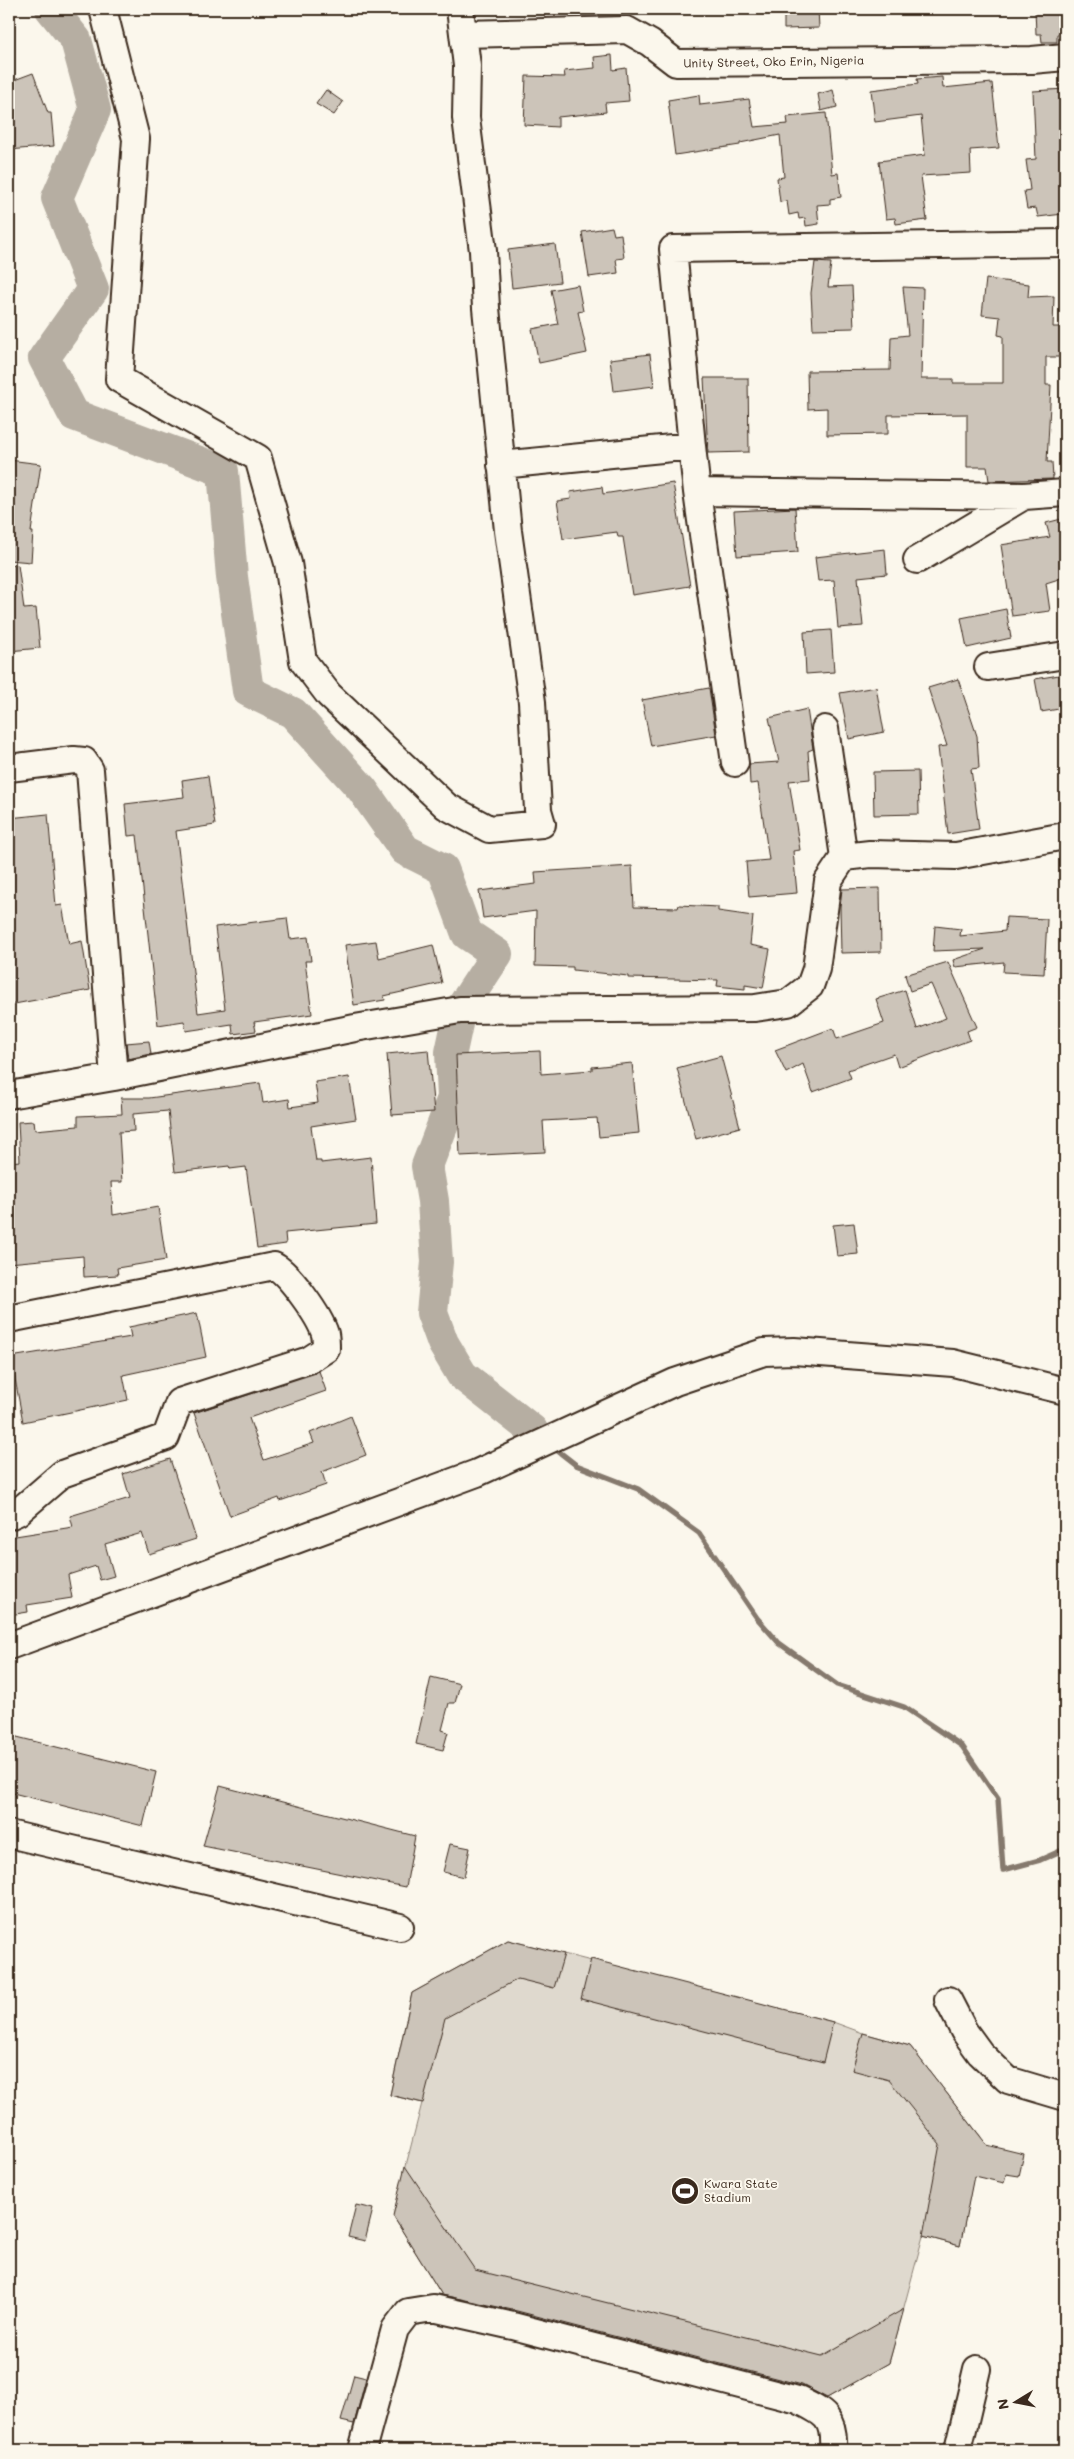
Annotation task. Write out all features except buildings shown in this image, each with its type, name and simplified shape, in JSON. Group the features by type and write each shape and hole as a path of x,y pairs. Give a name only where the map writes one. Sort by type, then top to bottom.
{"street":[{"path":"103,9 136,139 119,379 258,458 288,563 303,661 329,695 446,806 489,828 542,824 538,810 532,702 508,530 486,308 483,251 466,118 467,66 460,9"},
{"name":"Unity Street, Oko Erin, Nigeria","path":"463,34 627,30 650,43 676,63 1032,60 1065,57"},
{"path":"734,763 697,492 673,249 1065,243"},
{"path":"501,464 692,446"},
{"path":"697,492 1024,496 1065,492"},
{"path":"917,560 1024,496"},
{"path":"988,667 1065,655"},
{"path":"9,1095 114,1077 450,1011 755,1008 788,1003 810,986 816,969 828,882 844,858 825,729"},
{"path":"9,768 74,760 84,761 90,770 114,1077"},
{"path":"844,858 870,854 956,856 1065,836"},
{"path":"9,1319 274,1266 282,1270 308,1304 320,1324 326,1342 326,1349 321,1354 308,1360 179,1402 166,1437 62,1474 18,1512 9,1516"},
{"path":"9,1646 477,1473 675,1382 764,1352 794,1351 953,1363 1065,1391"},
{"path":"9,1834 400,1927"},
{"path":"948,2000 964,2031 980,2053 1008,2080 1059,2096"},
{"path":"362,2450 395,2329 408,2312 433,2308 513,2326 798,2400 822,2412 832,2425 833,2450"},
{"path":"958,2450 977,2369"}],"shaded area":[{"name":"Kwara State Stadium","path":"508,1940 833,2022 863,2033 910,2046 981,2137 960,2246 923,2236 889,2363 827,2398 445,2300 393,2216 422,2103 390,2095 412,1993"}],"waterway":[{"path":"51,9 76,40 95,110 57,198 93,289 44,358 74,415 223,471 232,577 248,691 293,713 362,789 405,850 443,869 467,934 497,954 460,1010 451,1052 453,1098 427,1166 433,1201 437,1262 432,1313 443,1343 462,1375 532,1430"},
{"path":"558,1451 576,1465 638,1489 699,1533 757,1618 779,1643 837,1685 904,1707 962,1746 998,1799 1003,1870 1040,1860 1065,1849"},
{"path":"1064,2090 1065,2053"},
{"path":"1064,2102 1063,2134 1065,2137"}],"place":[{"name":"Kwara State Stadium","path":"685,2191"}]}
